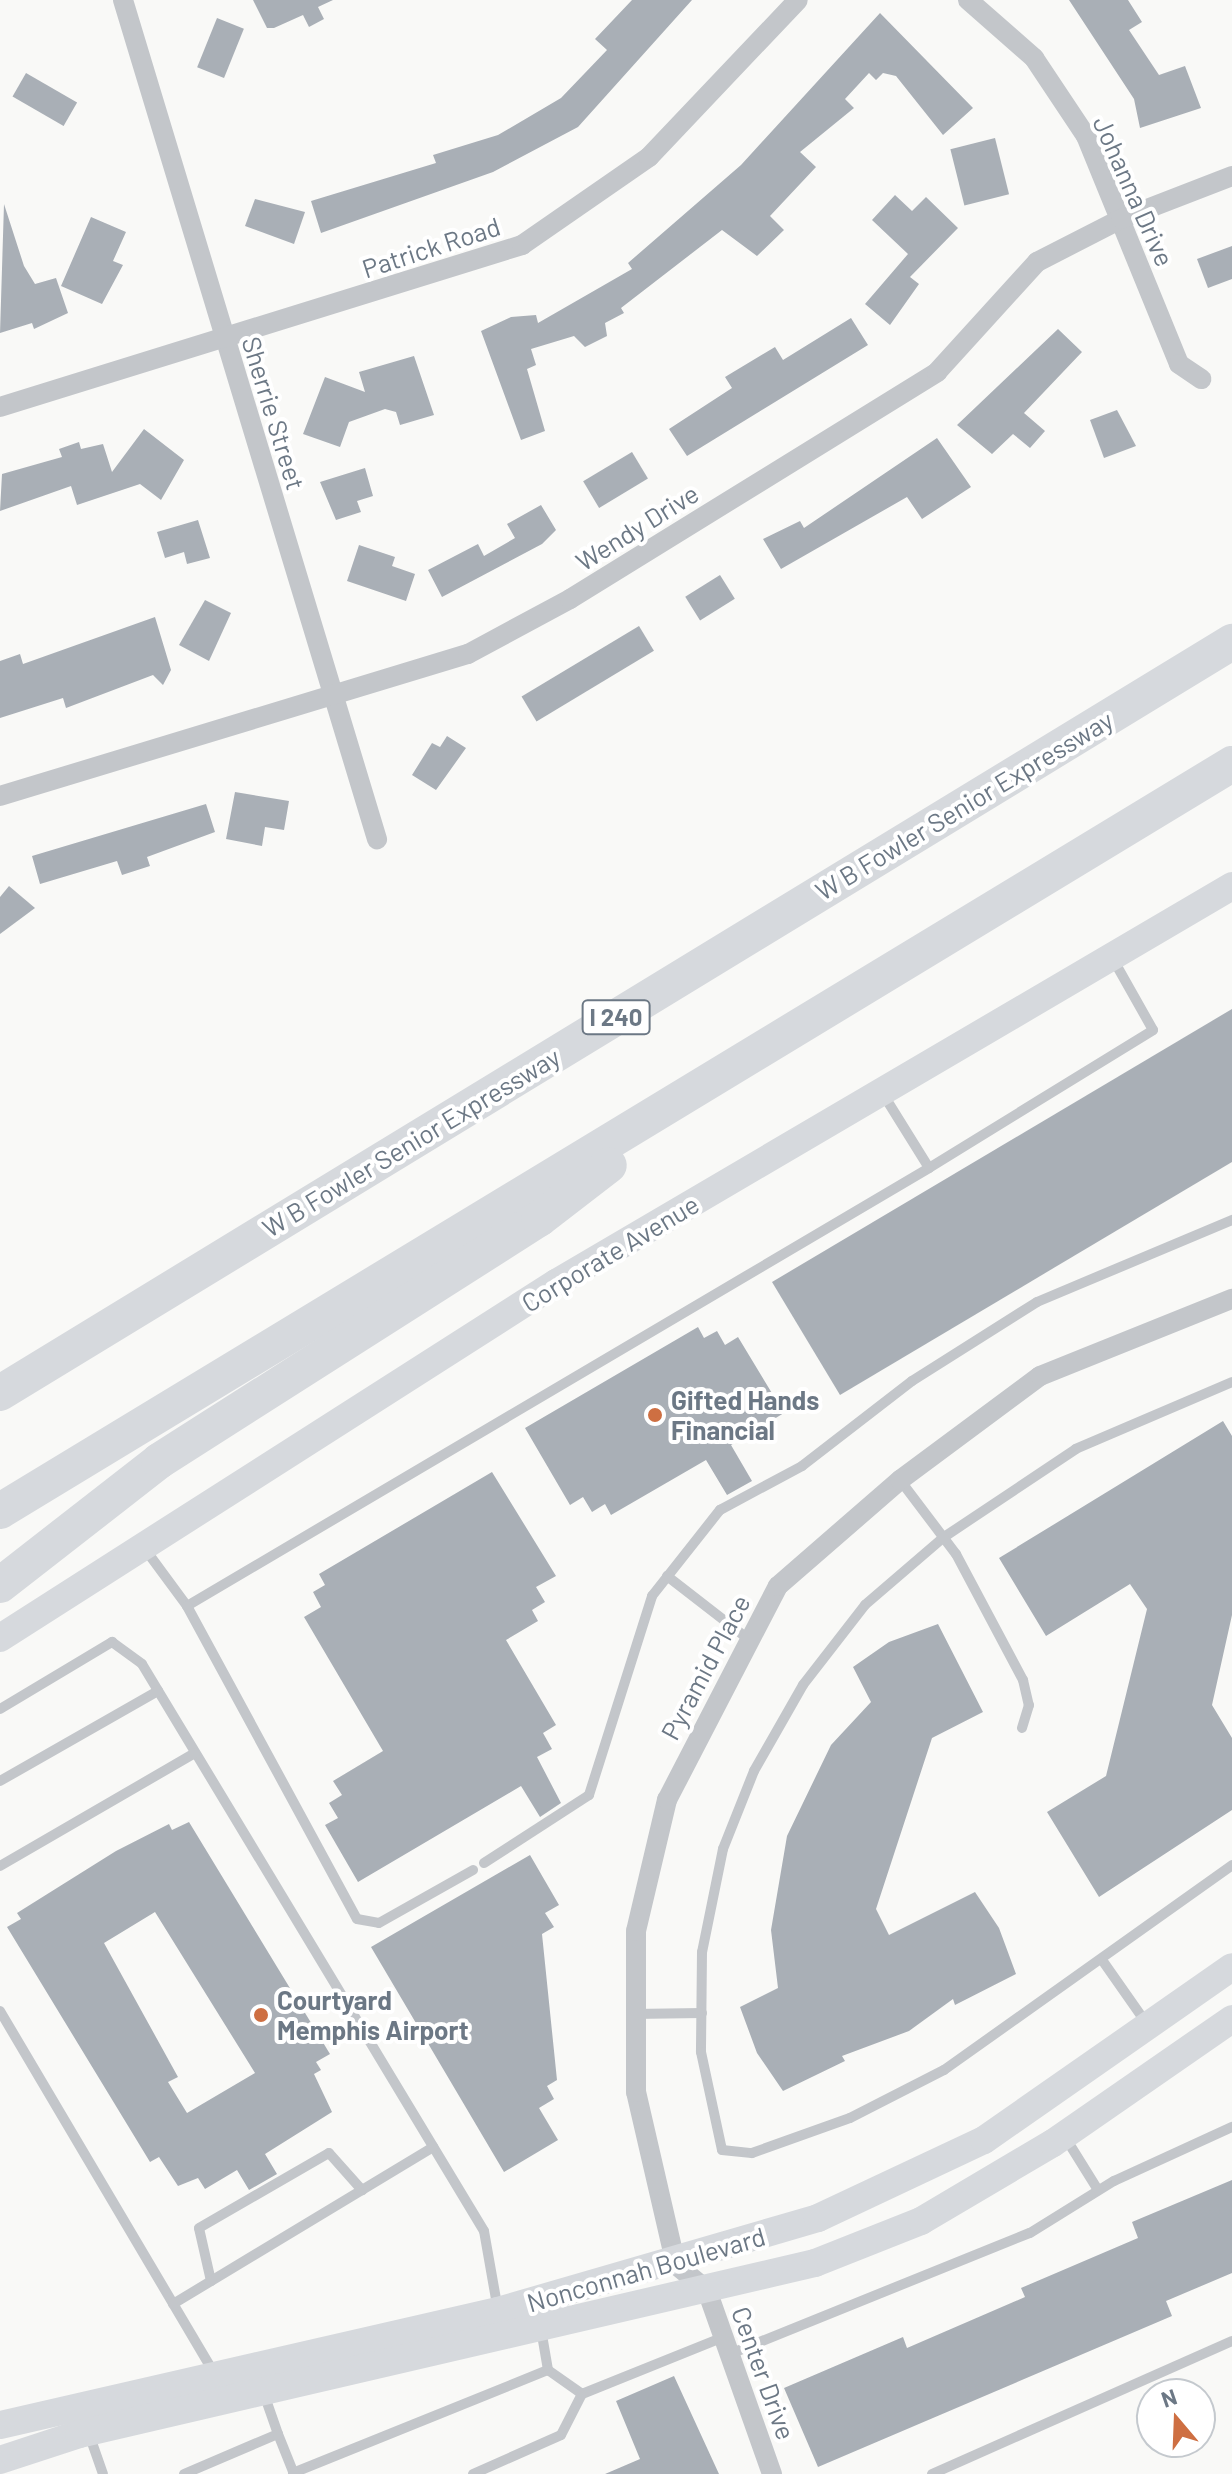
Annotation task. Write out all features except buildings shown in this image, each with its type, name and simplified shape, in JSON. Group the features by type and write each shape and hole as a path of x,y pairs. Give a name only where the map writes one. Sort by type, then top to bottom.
{"highway":[{"name":"W B Fowler Senior Expressway","path":"0,1393 1232,642"},
{"path":"0,1511 1232,764"},
{"path":"0,1585 159,1461 539,1219 759,1050"}],"street":[{"name":"Sherrie Street","path":"123,0 330,693 377,839"},
{"name":"Patrick Road","path":"0,407 225,340 522,245 649,157 798,0"},
{"name":"Johanna Drive","path":"968,0 1034,58 1086,136 1179,364 1201,379"},
{"name":"Wendy Drive","path":"0,796 330,693 468,654 570,599 937,372 1037,262 1121,219 1232,176"},
{"name":"Corporate Avenue","path":"0,1638 556,1283 1232,886"},
{"name":"Pyramid Place","path":"676,2265 636,2092 631,2014 646,1862 691,1743 747,1638 778,1586 900,1480 1040,1376 1232,1299"},
{"name":"Nonconnah Boulevard","path":"0,2425 214,2373 498,2311 676,2265 818,2218 984,2140 1232,1967"},
{"name":"Nonconnah Boulevard","path":"0,2460 88,2432 815,2263 921,2221 1064,2135 1232,2019"},
{"path":"676,2265 707,2290"},
{"name":"Center Drive","path":"707,2290 772,2474"}],"lane":[{"path":"187,1606 929,1168 1153,1030 1112,957"},
{"path":"882,1092 929,1168"},
{"path":"484,1863 589,1795 634,1647 667,1576 720,1510 802,1466 973,1339 1037,1302 1232,1220"},
{"path":"1232,1382 1076,1449 944,1537 865,1605 803,1685 754,1771 723,1849 702,1952 702,2013 717,2137 733,2155 752,2153 850,2118 944,2070 1232,1865"},
{"path":"900,1480 944,1537 1023,1680 1029,1705 1022,1728"},
{"path":"144,1547 187,1606 357,1919 379,1923 473,1870"},
{"path":"667,1576 747,1638"},
{"path":"0,1709 112,1642 142,1664 484,2231 498,2311"},
{"path":"0,1781 158,1691"},
{"path":"0,1866 195,1753"},
{"path":"1102,1960 1148,2025"},
{"path":"0,2011 214,2373"},
{"path":"631,2014 702,2013"},
{"path":"473,2474 561,2435 582,2394 727,2346 1030,2233 1098,2190 1232,2127"},
{"path":"1064,2135 1098,2190"},
{"path":"173,2304 433,2147"},
{"path":"211,2281 199,2228 329,2153 362,2190"},
{"path":"541,2328 548,2370 582,2394"},
{"path":"932,2474 1232,2341"},
{"path":"263,2391 293,2474 548,2370"},
{"path":"88,2432 103,2474"},
{"path":"184,2474 278,2434"}],"place":[{"name":"Gifted Hands Financial","path":"655,1415"},
{"name":"Courtyard Memphis Airport","path":"261,2015"}]}
